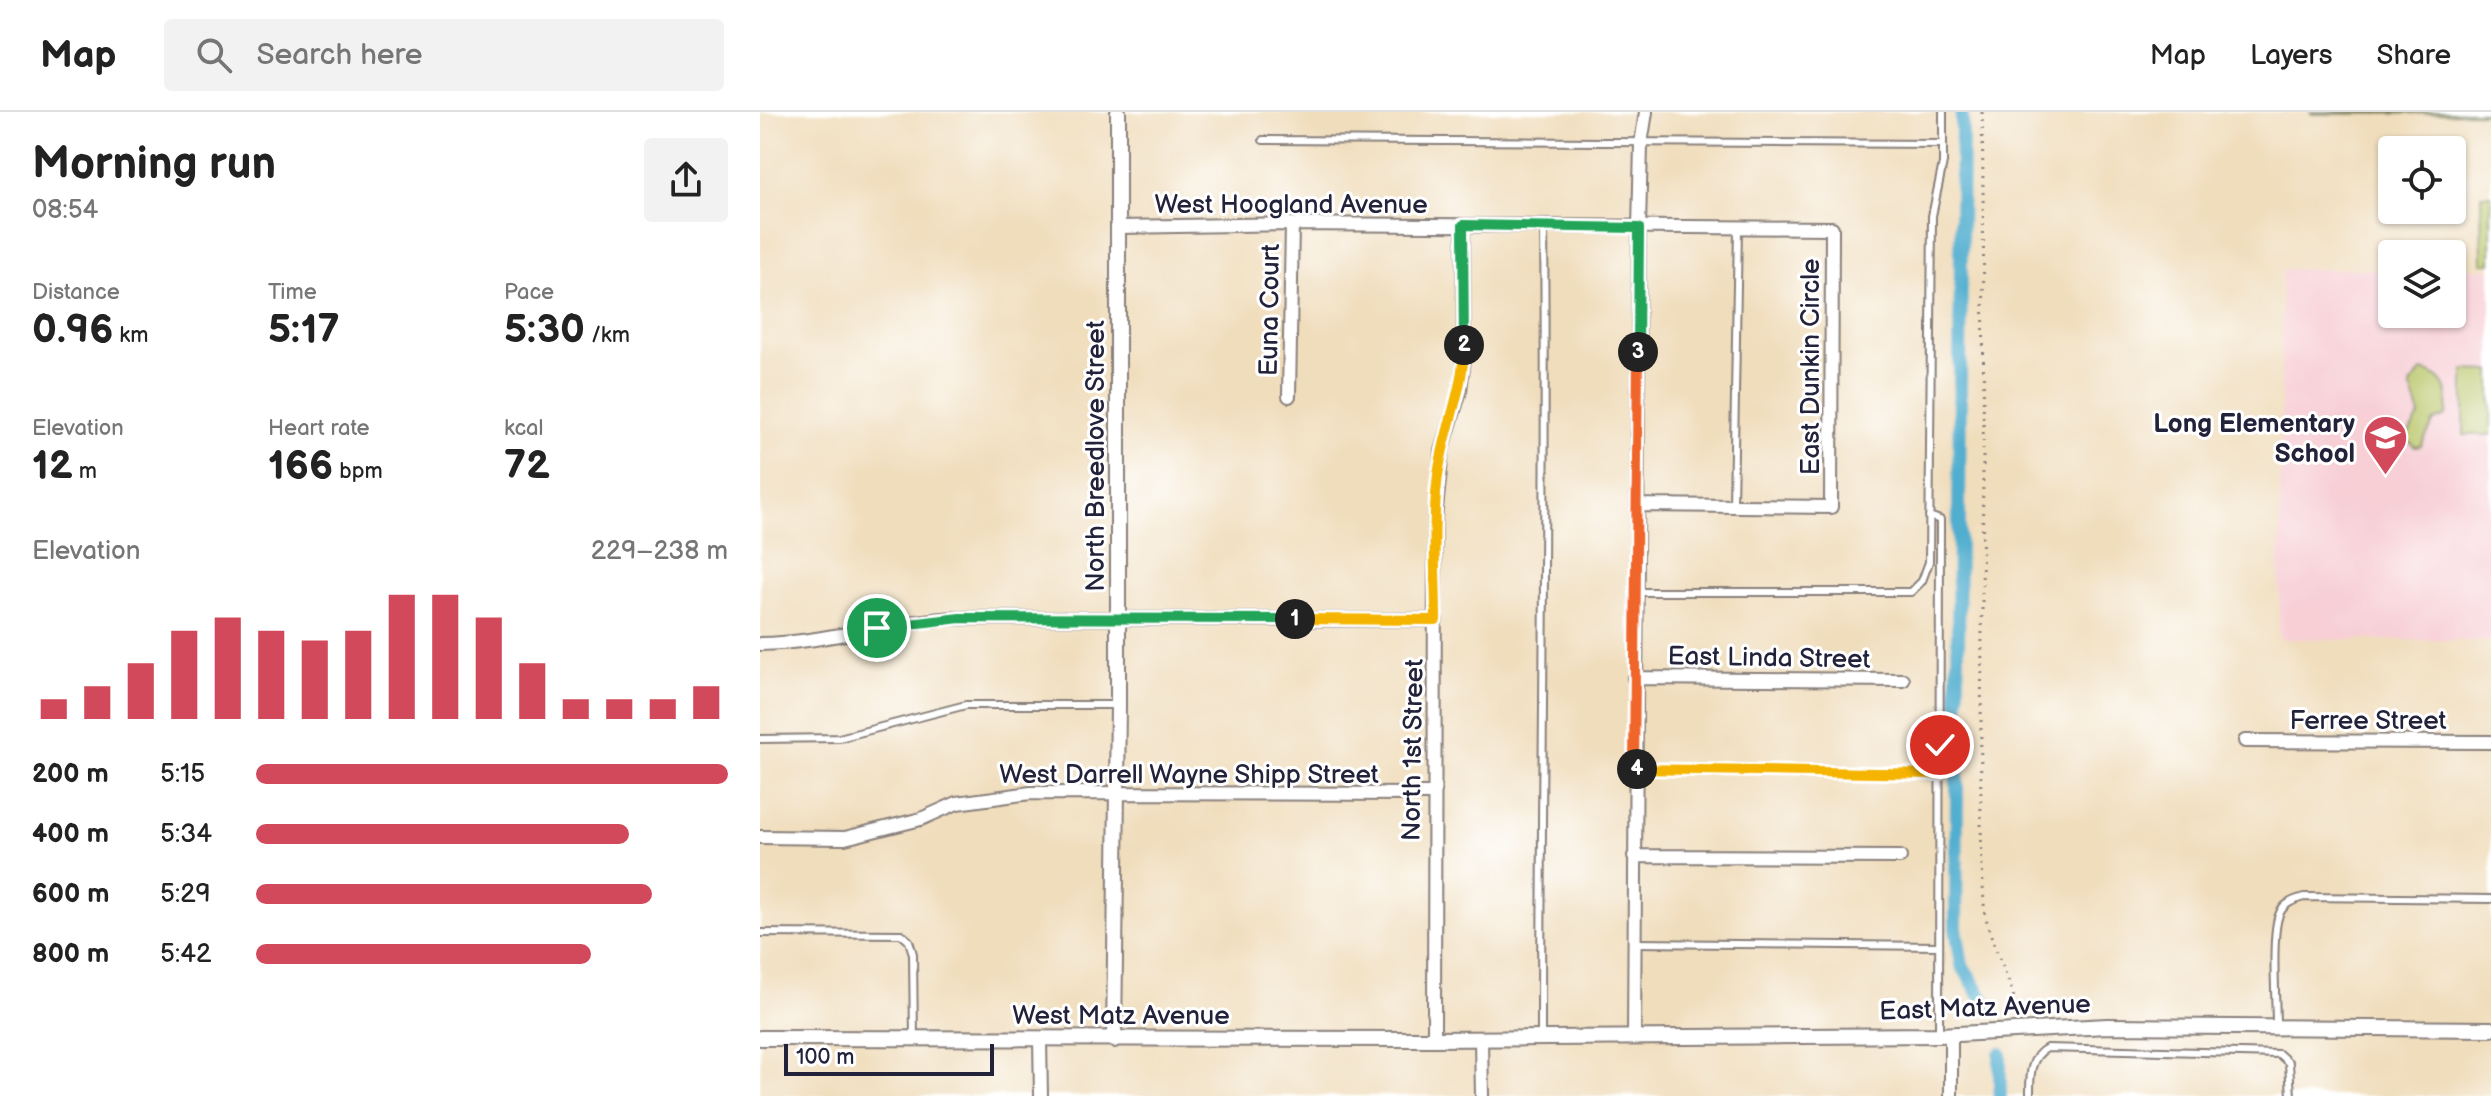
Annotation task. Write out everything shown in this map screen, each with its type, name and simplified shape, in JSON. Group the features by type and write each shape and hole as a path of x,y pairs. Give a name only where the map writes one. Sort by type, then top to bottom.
{"street":[{"name":"North Breedlove Street","path":"1114,1040 1119,618 1118,112"},
{"path":"1634,1038 1639,228 1641,144 1646,112"},
{"name":"West Hoogland Avenue","path":"1119,227 1292,224 1544,227"},
{"name":"Euna Court","path":"1289,396 1292,224"},
{"name":"North 1st Street","path":"1434,1039 1437,484 1464,359 1463,225"},
{"name":"East Dunkin Circle","path":"1544,227 1832,228 1831,507 1637,505"},
{"path":"760,644 806,641 931,619 1436,620"},
{"name":"East Linda Street","path":"1634,678 1903,680"},
{"name":"Ferree Street","path":"2245,741 2491,742"},
{"name":"West Darrell Wayne Shipp Street","path":"760,837 845,838 975,799 1031,793 1433,794"},
{"path":"1634,856 1900,857"},
{"name":"East Matz Avenue","path":"1481,1039 1945,1035 2017,1029 2276,1025 2491,1029"},
{"path":"1945,1035 1951,1096"},
{"name":"West Matz Avenue","path":"760,1038 1481,1039"},
{"path":"1481,1039 1482,1096"},
{"path":"1040,1040 1041,1096"}],"lane":[{"path":"1635,592 1911,592 1922,581 1929,562 1932,216 1940,190 1943,112"},
{"path":"1263,140 1943,144"},
{"path":"1541,1039 1541,606 1547,492 1544,227"},
{"path":"1733,506 1738,229"},
{"path":"1929,516 1940,520 1939,946 1945,1035"},
{"path":"760,739 839,738 966,705 1118,705"},
{"path":"1634,769 1939,774"},
{"path":"2276,1025 2277,924 2285,906 2293,901 2304,897 2491,899"},
{"path":"760,933 901,934 909,941 913,954 914,1039"},
{"path":"1634,943 1939,946"},
{"path":"2030,1096 2031,1067 2040,1052 2047,1048 2279,1054 2289,1063 2291,1096"}],"path":[{"path":"1982,112 1985,366 1980,764 1984,907 1995,951 2015,998 2017,1029"}],"shaded area":[{"name":"Long Elementary School","path":"2282,269 2378,269 2378,328 2466,328 2466,269 2491,269 2491,641 2279,639"}],"green space":[{"path":"2310,112 2491,112 2491,113 2312,114"},
{"path":"2481,195 2491,195 2491,263 2482,263"},
{"path":"2464,370 2491,371 2491,435 2464,435"},
{"path":"2422,371 2442,382 2447,394 2447,408 2446,416 2434,421 2421,446 2415,447 2406,438 2420,415 2410,385"}],"waterway":[{"path":"1962,112 1956,928 1962,965 1988,1007"},
{"path":"2000,1054 2000,1096"}],"place":[{"name":"Long Elementary School","path":"2386,477"}],"route":[{"path":"877,628 931,619 960,618 1436,620 1437,484 1442,451 1460,391 1464,359 1463,225 1639,228 1634,769 1939,774 1940,745"}]}
